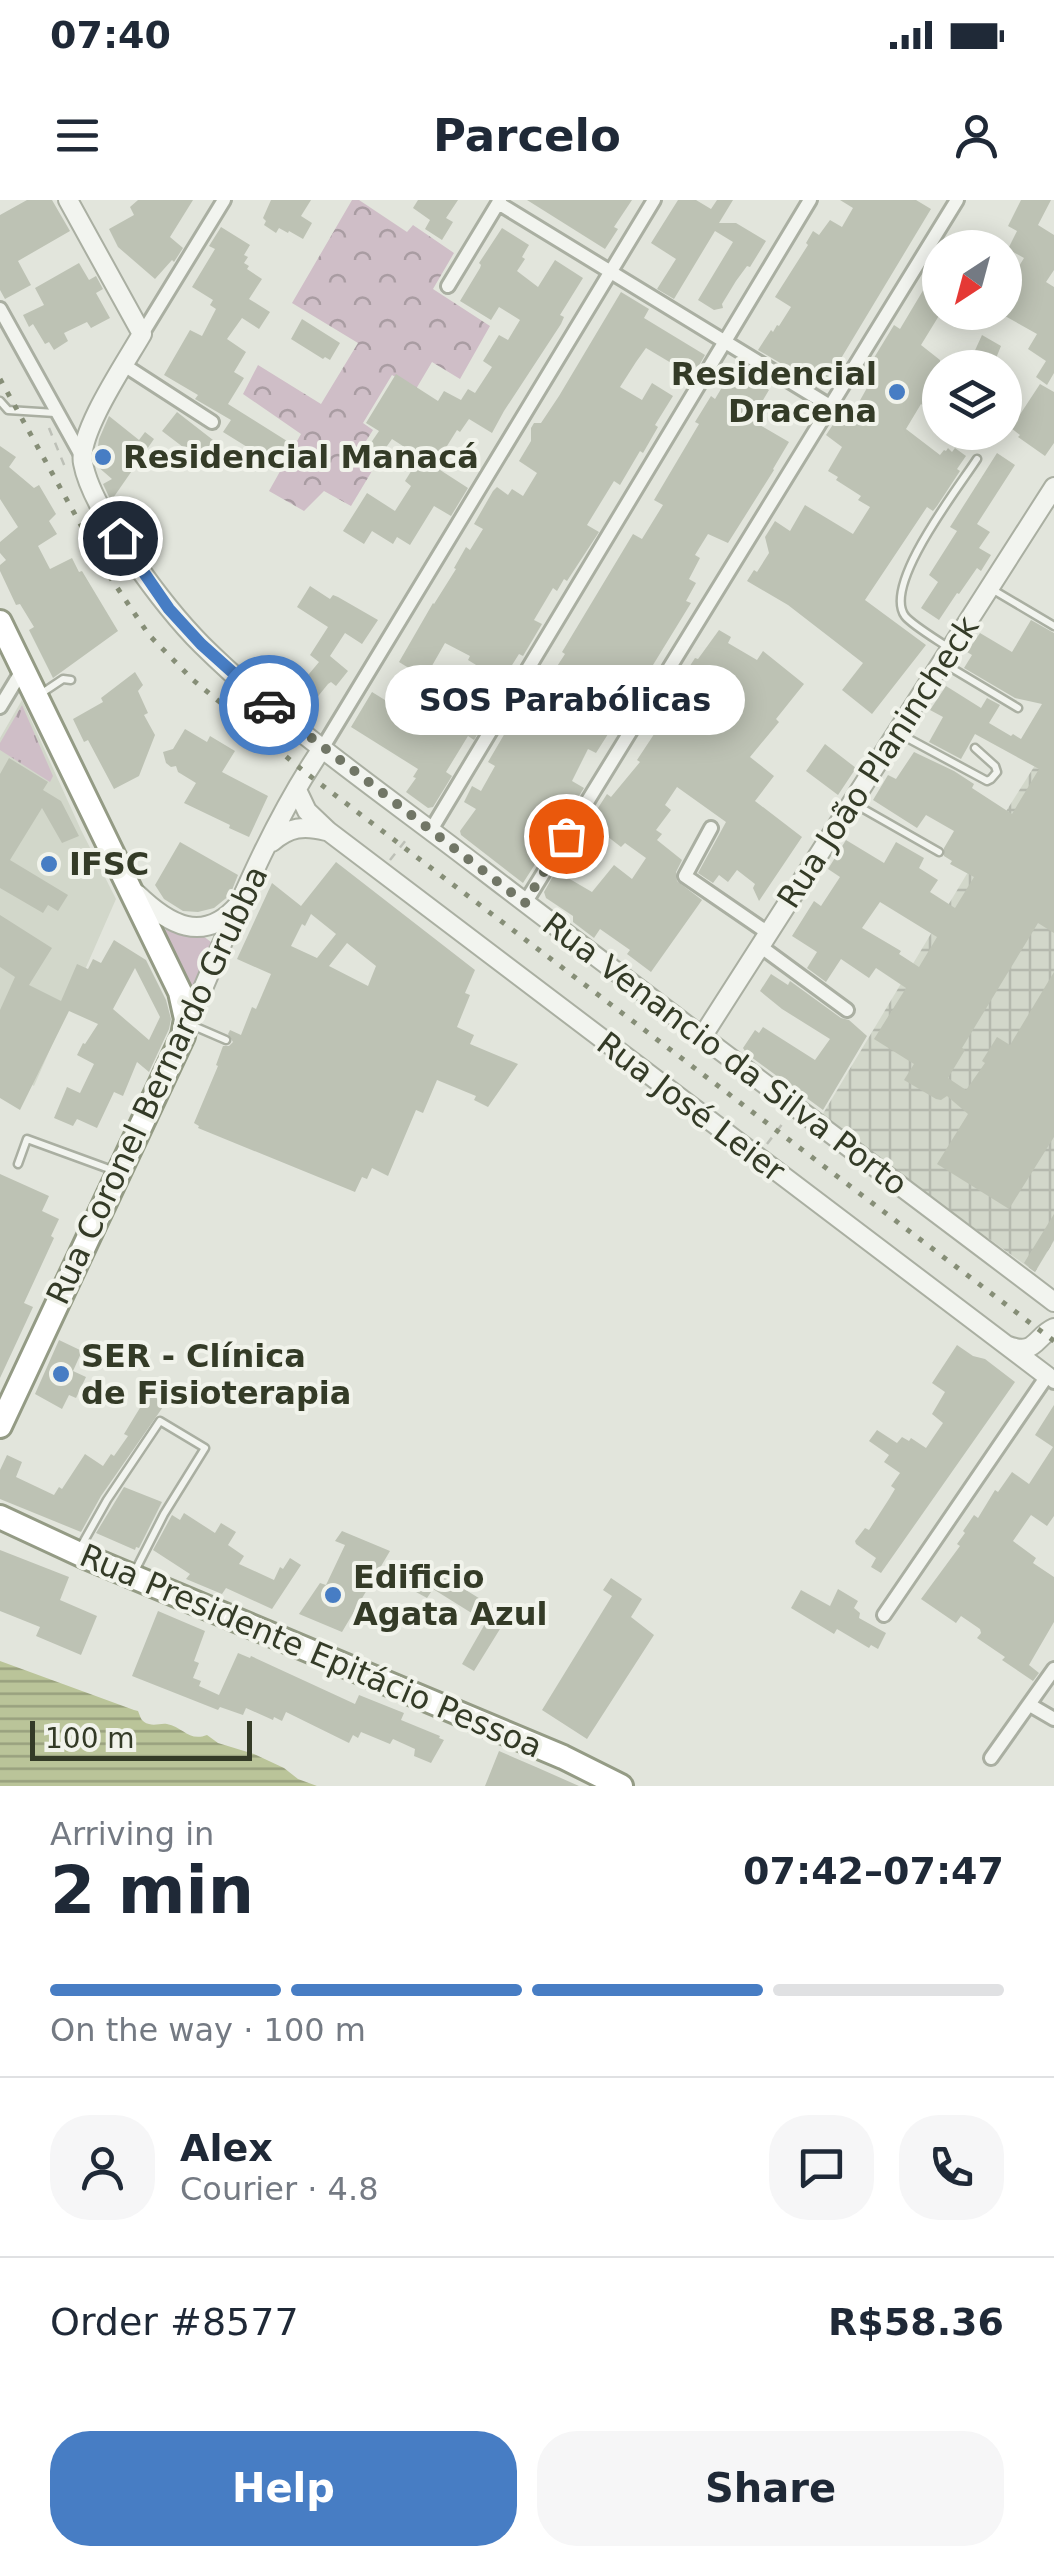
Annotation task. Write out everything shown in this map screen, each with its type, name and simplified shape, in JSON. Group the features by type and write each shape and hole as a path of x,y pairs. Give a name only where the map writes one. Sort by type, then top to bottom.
{"highway":[{"path":"0,622 180,992 185,1030"},
{"name":"Rua Coronel Bernardo Grubba","path":"0,1426 185,1030"},
{"name":"Rua Presidente Epitácio Pessoa","path":"0,1517 132,1577 562,1757 621,1786"}],"street":[{"path":"68,200 142,334"},
{"path":"81,455 90,425 224,200"},
{"path":"322,747 654,200"},
{"path":"431,830 810,200"},
{"path":"525,903 957,200"},
{"path":"448,286 498,202 830,406"},
{"path":"0,310 81,455"},
{"path":"124,365 212,422"},
{"name":"Rua Venancio da Silva Porto","path":"81,455 87,480 105,516 169,609 201,644 298,729 1054,1302"},
{"name":"Rua João Planincheck","path":"702,1037 1054,487"},
{"path":"0,707 23,669"},
{"path":"298,729 304,742 307,771 329,761 342,762"},
{"name":"Rua Coronel Bernardo Grubba","path":"185,1030 268,845 322,747"},
{"name":"Rua José Leier","path":"297,790 306,811 328,831 1050,1379"},
{"path":"268,845 297,827 328,831"},
{"path":"711,828 684,876 847,1010"},
{"path":"129,886 165,919 201,926 216,934 220,952"},
{"path":"201,926 226,917 242,901"},
{"path":"884,1615 1050,1379 1041,1366 1047,1333 1045,1304 1038,1290"},
{"path":"1001,1342 1024,1349 1047,1333"},
{"path":"992,1758 1054,1669"},
{"path":"1030,1705 1054,1719"}],"lane":[{"path":"0,402 8,410 18,412 58,413"},
{"path":"977,459 918,548 899,597 905,615 946,656 1018,708"},
{"path":"989,588 1054,626"},
{"path":"37,696 63,679 72,680"},
{"path":"897,732 987,781 992,780 995,766 975,748"},
{"path":"852,802 939,852"},
{"path":"185,1030 226,1040"},
{"path":"18,1164 28,1139 118,1172"},
{"path":"77,1553 107,1500 160,1422 205,1448 164,1514 132,1577"}],"path":[{"path":"382,872 410,834"},
{"path":"758,1158 786,1118"}],"shaded area":[{"name":"IFSC","path":"22,700 116,899 34,1086 0,1065 0,738"},
{"path":"1054,735 1054,1241 1035,1272 821,1117"},
{"path":"0,1661 138,1711 146,1723 167,1724 195,1737 207,1735 317,1786 0,1786"}],"green space":[{"path":"352,200 359,200 407,232 413,225 454,253 433,289 490,326 460,379 432,362 416,389 392,375 363,423 373,430 357,455 375,466 351,506 324,491 304,511 269,491 301,434 243,394 258,365 321,404 358,343 292,303"},
{"path":"22,705 53,776 50,782 0,750 0,743"},
{"path":"155,928 203,936 211,942 191,996"}],"building":[{"path":"27,200 52,200 70,231 18,261 31,285 5,299 0,290 0,215"},
{"path":"138,200 193,200 170,237 183,248 155,279 118,247 109,229 134,215 130,207"},
{"path":"271,200 311,200 301,216 312,223 303,239 279,228 276,233 264,225"},
{"path":"418,200 458,200 446,218 453,222 442,240 425,229 430,220 413,208"},
{"path":"527,200 632,200 605,249"},
{"path":"678,200 696,200 711,209 717,200 733,200 719,223 736,223 766,241 736,281 723,308 714,310 698,300 733,242 715,231 674,299 657,289 676,259 651,243"},
{"path":"840,200 916,200 931,209 821,387 758,350 791,307 775,297 813,231 819,235 830,220 842,227 853,208"},
{"path":"1021,200 1051,200 1038,225 1054,235 1054,270 1046,282 1054,287 1054,373 1047,385 1036,377 1046,361 1028,349 1037,334 1022,326 1022,230 1008,226"},
{"path":"221,227 250,245 244,263 262,279 249,299 270,312 259,329 242,318 227,339 246,352 234,372 244,378 228,404 287,441 273,463 223,432 231,420 164,375 190,330 202,336 216,309 210,305 213,300 192,287 215,249 209,246"},
{"path":"502,228 529,245 517,271 538,287 555,260 583,278 560,315 564,317 561,324 492,433 469,419 442,454 445,456 437,468 468,488 451,516 434,506 410,545 397,537 393,544 372,531 364,544 343,531 367,493 395,511 411,486 405,481 420,457 392,439 380,456 368,447 379,431 366,423 396,374 438,401 444,391 461,400 468,389 475,393 492,367 483,361 499,335 508,340 520,320 499,307 491,320 460,301"},
{"path":"79,263 89,280 96,276 103,289 96,293 110,318 91,328 87,322 64,333 68,341 54,350 49,342 45,344 33,324 29,327 23,315 44,305 35,288"},
{"path":"621,292 649,309 644,318 705,355 693,376 646,348 620,387 642,400 652,383 673,396 643,453 640,451 620,485 614,481 587,525 599,532 567,581 564,579 557,591 553,588 534,620 542,624 502,681 468,660 470,656 445,643 425,678 399,662 466,547 470,550 483,529 474,524 493,491 497,487 508,495 512,489 523,496 537,473 519,461 531,441 531,428 534,423 541,423 559,396"},
{"path":"922,292 922,330 930,330 921,345 927,350 922,350 922,405 906,429 922,441 922,450 933,450 940,455 944,450 958,450 966,456 937,506 933,511 927,507 865,600 926,645 872,714 842,690 863,663 788,605 747,581 769,553 765,537 775,521 790,531 805,505 853,534 870,507 828,471 842,447 826,435 840,414 849,420 877,370 869,366 894,325 900,329"},
{"path":"302,319 340,343 330,360 291,339"},
{"path":"982,335 1001,346 999,350 975,350"},
{"path":"733,369 742,372 769,390 751,420 789,442 728,543 708,534 695,555 700,558 689,579 696,583 686,601 691,603 626,709 631,711 622,727 615,723 596,753 588,749 572,781 584,788 523,883 461,835 476,809 464,802 472,786 481,791 495,766 488,762 519,709 526,713 552,674 633,534 642,539 663,505 654,500 699,424 695,422 711,396 715,399","holes":["580,680 603,695 591,715 577,706 561,734 539,721 552,701 563,708"]},
{"path":"1040,384 1054,392 1054,443 1045,456 1022,440 1022,411"},
{"path":"177,412 213,440 200,460 162,431"},
{"name":"Residencial Manacá","path":"109,416 139,440 145,432 154,439 111,501 103,484 112,479 96,461 99,439"},
{"path":"0,446 16,457 9,467 34,488 39,485 56,514 49,521 57,534 38,546 50,569 72,558 118,631 53,678 29,630 34,627 20,604 16,605 0,571 6,560 0,553 0,542 18,527 0,499"},
{"path":"997,453 1015,465 977,524 990,532 979,548 991,555 939,620 921,608 938,582 929,575 957,531 950,527"},
{"path":"310,586 378,620 362,644 345,633 330,656 348,671 336,686 328,684 311,705 291,690 319,662 310,655 328,627 297,607"},
{"path":"1031,620 1054,633 1054,933 1038,923 948,1078 966,1090 997,1037 1010,1045 1054,972 1054,1137 1009,1209 937,1164 968,1114 947,1096 936,1099 904,1080 914,1064 874,1039 906,988 876,968 869,978 841,959 826,982 807,968 817,952 792,936 814,901 821,906 840,877 828,869 846,840 884,863 896,842 924,858 919,868 938,880 930,892 955,908 974,877 950,864 952,861 944,856 954,831 926,815 917,828 873,800 888,775 896,779 914,752 954,771 1012,814 1039,769 975,734 961,759 929,742 943,717 930,710 946,686 981,708 987,698 1000,705 989,723 1021,739 1042,704 1015,698 964,668 972,655 967,652 980,633 1012,652","holes":["880,902 937,937 919,967 899,954 901,951 862,928"]},
{"path":"719,630 731,637 728,643 757,660 763,651 804,684 750,757 774,776 755,801 802,837 759,901 755,884 737,870 728,882 719,875 713,883 698,873 726,822 677,787 665,805 671,810 656,830 662,834 657,840 682,860 676,872 677,881 702,900 651,972 627,954 630,950 600,929 594,938 573,922 573,916 546,898 544,892 556,871 592,892 614,865 632,879 646,858 625,843 621,847 589,822 607,794 611,797 640,762 637,760 685,680 682,678"},
{"path":"135,672 143,685 138,691 148,713 144,715 155,735 139,776 114,789 73,719 103,702 101,698"},
{"path":"450,691 487,718 474,740 468,736 446,772 452,776 433,807 428,808 406,792 418,769 351,727 372,692 427,726"},
{"path":"185,729 207,742 210,736 235,751 222,772 268,796 249,837 184,803 196,783 178,772 176,766 166,763 163,752 173,749"},
{"path":"825,744 856,768 838,795 806,771"},
{"path":"9,758 48,782 43,790 61,801 79,836 62,843 42,808 10,860 68,895 58,911 48,905 43,913 0,888 0,774"},
{"path":"180,842 238,875 230,895 214,908 183,911 164,899 155,885"},
{"path":"336,862 475,970 457,1027 474,1035 470,1044 518,1064 488,1107 474,1100 476,1096 437,1080 423,1113 416,1110 388,1176 372,1168 355,1192 198,1128 194,1123 223,1046 233,1042 230,1030 241,1035 271,974 237,959 272,883 301,906","holes":["311,914 336,934 317,958 291,946","347,943 376,966 368,986 329,966"]},
{"path":"0,915 52,948 29,985 61,1001 77,964 88,969 93,959 101,963 114,940 146,960 166,1000 171,1019 169,1029 149,1072 137,1062 123,1096 114,1092 97,1128 77,1119 73,1126 54,1118 67,1087 80,1093 94,1064 77,1055 98,1024 69,1011 20,1110 0,1098 0,1010 15,977 0,967","holes":["135,968 160,1017 149,1040 113,1009"]},
{"path":"771,974 788,985 790,981 867,1036 823,1110 743,1048 755,1030 759,1033 763,1027 815,1060 830,1039 760,991"},
{"path":"0,1174 49,1196 42,1211 59,1219 24,1303 33,1307 0,1378"},
{"path":"1054,1214 1054,1240 1035,1272 1024,1263"},
{"name":"SER - Clínica de Fisioterapia","path":"59,1340 82,1351 73,1371 86,1377 76,1398 69,1395 62,1409 35,1394"},
{"path":"957,1345 985,1359 1015,1382 881,1573 871,1567 876,1558 855,1541 865,1528 869,1530 895,1489 891,1486 900,1473 884,1462 889,1455 869,1441 877,1430 897,1443 902,1437 909,1441 911,1438 926,1448 943,1423 932,1414 945,1392 932,1383"},
{"path":"149,1393 165,1404 101,1496 81,1532 0,1499 0,1470 7,1455 22,1462 16,1477 54,1495 85,1454 103,1466 128,1436 124,1434"},
{"path":"1054,1405 1054,1516 1047,1526 1031,1515 1013,1541 1036,1558 1033,1563 1054,1577 1054,1622 1029,1665 1039,1673 1033,1681 977,1638 980,1629 961,1616 956,1623 921,1599 960,1546 957,1544 963,1531 974,1515 978,1518 995,1490 998,1492 1012,1472 1029,1484 1053,1447 1035,1435"},
{"path":"124,1487 162,1502 135,1550 96,1533"},
{"path":"184,1513 215,1533 221,1523 236,1532 228,1545 244,1556 239,1564 274,1580 290,1558 301,1565 272,1609 226,1588 222,1594 186,1579 190,1574 153,1550 172,1515 180,1520"},
{"name":"Edificio Agata Azul","path":"342,1531 390,1551 342,1632 299,1614 320,1583 326,1585 345,1545 335,1541"},
{"path":"0,1550 69,1577 60,1600 97,1616 81,1655 36,1636 40,1627 0,1611"},
{"path":"430,1568 508,1616 474,1671 462,1664 486,1622 433,1589 427,1598 416,1592"},
{"path":"611,1578 642,1599 631,1617 654,1635 587,1739 542,1710 612,1596 603,1590"},
{"path":"838,1589 858,1601 854,1608 860,1613 859,1618 886,1633 878,1649 871,1645 869,1648 837,1629 834,1634 791,1608 801,1590 830,1606"},
{"path":"158,1611 205,1631 194,1661 199,1663 193,1678 201,1681 199,1686 219,1695 238,1653 355,1704 359,1695 404,1713 401,1720 444,1740 431,1763 414,1756 415,1749 393,1739 390,1744 361,1732 358,1738 353,1735 349,1743 286,1712 282,1721 246,1708 243,1715 220,1707 218,1710 132,1676"},
{"path":"499,1751 536,1767 579,1786 485,1786"}],"railway":[{"path":"0,379 108,574 149,635 193,680 306,773 1054,1341"}],"way so far":[{"path":"269,705 525,903 566,836"}],"place":[{"name":"Residencial Dracena","path":"897,392"},
{"name":"Residencial Manacá","path":"103,457"},
{"name":"SOS Parabólicas","path":"566,836"},
{"name":"IFSC","path":"49,864"},
{"name":"SER - Clínica de Fisioterapia","path":"61,1374"},
{"name":"Edificio Agata Azul","path":"333,1595"}],"route":[{"path":"120,538 169,609 201,644 269,705"}]}
